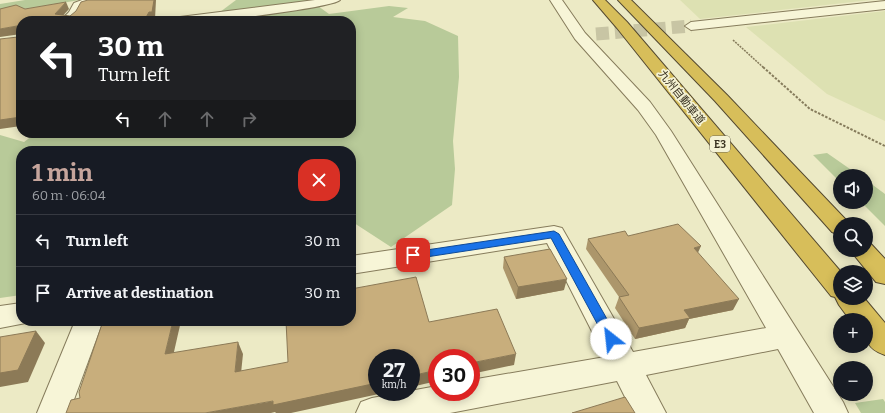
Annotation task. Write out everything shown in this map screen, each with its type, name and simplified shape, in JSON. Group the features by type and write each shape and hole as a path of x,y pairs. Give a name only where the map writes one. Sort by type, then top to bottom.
{"highway":[{"name":"九州自動車道","path":"599,0 622,25 833,281"},
{"path":"624,0 721,98 833,219"},
{"path":"868,257 885,275"},
{"path":"854,305 860,313"},
{"path":"873,329 885,344"}],"street":[{"path":"72,16 78,5 93,0"},
{"path":"209,16 301,6 334,0"},
{"path":"556,0 588,35 665,135 832,413"},
{"path":"215,15 217,10 224,5"},
{"path":"691,26 885,5"},
{"path":"356,264 554,234 626,365 650,413"},
{"path":"0,317 16,315"},
{"path":"53,413 87,326"},
{"path":"372,413 787,336"}],"path":[{"path":"715,24 810,109 885,146"}],"green space":[{"path":"25,0 80,0 0,13 0,4"},
{"path":"236,0 321,0 220,12"},
{"path":"680,0 871,0 700,19"},
{"path":"318,6 329,14 389,6 408,8 393,17 425,21 458,36 459,77 453,141 455,169 452,205 391,247 356,224 356,146 16,146 16,296 0,298 0,135 24,142 29,138 356,138 356,16 232,16"},
{"path":"885,11 885,121 827,94 746,27"},
{"path":"827,153 850,169 833,169 833,175 813,155"},
{"path":"873,185 885,194 885,226 868,209 873,209"},
{"path":"883,399 885,402 885,413 861,413 855,403 873,401"}],"building":[{"path":"88,0 154,0 152,12 149,12 147,16 70,16 76,11 81,2"},
{"path":"66,2 55,14 70,16 16,16 16,26 0,29 0,9 16,5 25,9"},
{"path":"16,37 16,118 0,120 0,39"},
{"path":"678,224 701,246 694,248 739,299 684,310 690,318 639,328 619,297 629,295 588,239 625,231 628,236"},
{"path":"550,249 567,279 518,287 504,257"},
{"path":"416,277 429,322 497,309 516,354 480,361 480,349 428,349 428,372 420,374 420,349 368,349 368,385 273,405 273,401 205,413 66,413 71,400 80,398 79,392 101,326 172,326 165,354 238,342 235,372 288,362 286,326 356,326 356,288"},
{"path":"36,331 18,370 0,373 0,337"},
{"path":"625,397 635,413 572,413"}],"tunnel":[{"path":"596,34 691,26"}],"route":[{"path":"413,255 554,234 611,339"}]}
